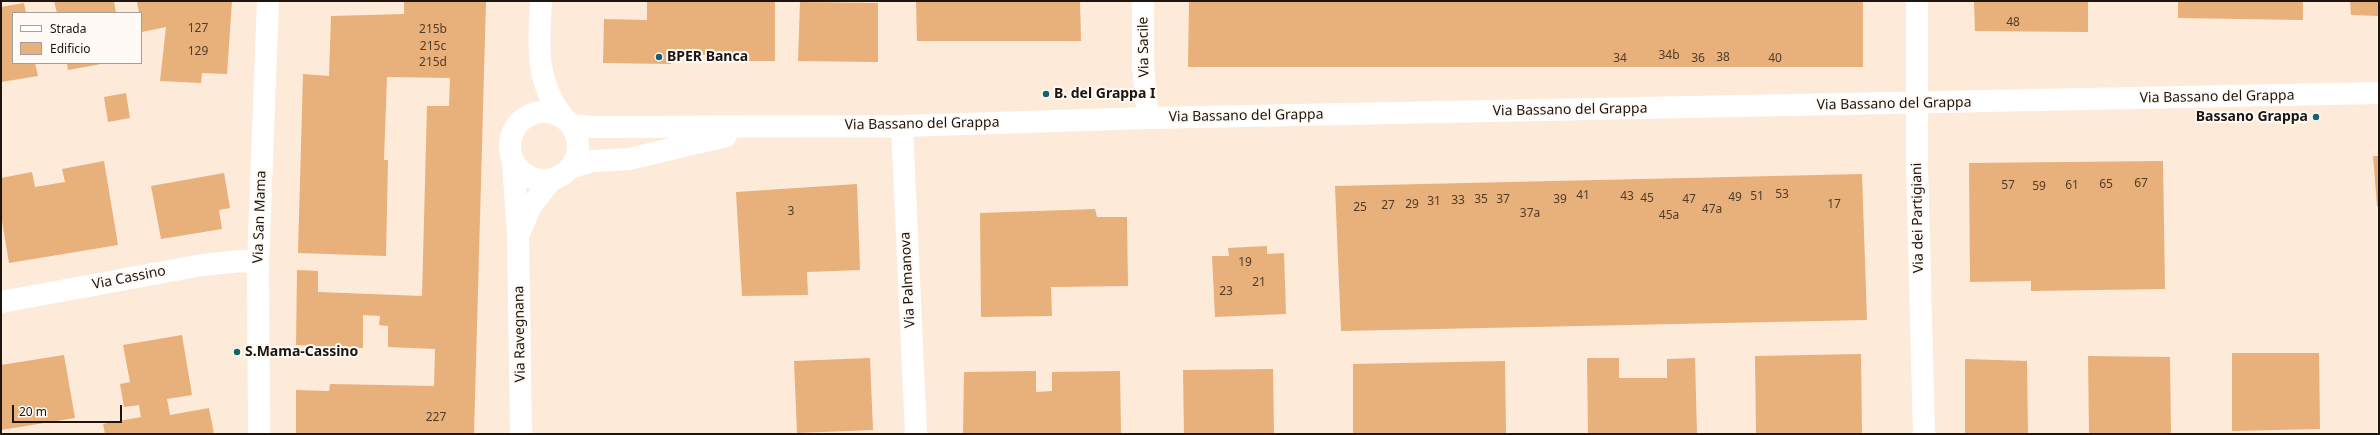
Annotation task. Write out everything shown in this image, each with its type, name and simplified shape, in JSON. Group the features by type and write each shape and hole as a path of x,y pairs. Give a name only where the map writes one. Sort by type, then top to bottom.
{"street":[{"name":"Via San Mama","path":"259,434 258,263 268,1"},
{"path":"541,1 538,58 545,88 552,103 567,121 577,135 579,147 576,158 570,168 561,176 551,180 530,178 513,163 510,141 519,122 529,115 540,112 552,112 567,121"},
{"name":"Via Sacile","path":"1143,1 1143,67 1148,118"},
{"name":"Via dei Partigiani","path":"1917,1 1917,166 1924,434"},
{"name":"Via Bassano del Grappa","path":"567,121 592,127 902,126 1148,118 1918,104 2379,93"},
{"name":"Via Palmanova","path":"902,126 916,434"},
{"name":"Via Bassano del Grappa","path":"570,168 592,161 629,159 760,127"},
{"name":"Via Ravegnana","path":"513,163 518,235 521,434"},
{"name":"Via Ravegnana","path":"518,235 531,206 551,180"},
{"name":"Via Cassino","path":"1,302 202,265 241,261 258,263"}],"building":[{"path":"54,1 114,1 116,12 57,12"},
{"path":"232,1 227,74 202,73 201,83 160,81 166,27 142,32 142,12 139,12 137,2"},
{"path":"404,1 486,1 474,434 296,434 296,390 329,391 330,384 434,386 435,349 388,347 388,326 379,325 380,316 363,315 363,348 296,345 297,270 318,271 318,292 422,296 427,106 449,106 450,78 387,77 384,160 388,160 386,256 298,253 303,74 329,76 331,16 404,14"},
{"path":"647,1 775,1 775,61 722,61 722,55 671,55 671,64 603,63 604,19 647,20"},
{"path":"916,1 1080,1 1081,41 917,41"},
{"path":"1189,1 1863,1 1863,67 1188,67"},
{"path":"1974,1 2088,1 2088,32 1975,31"},
{"path":"2178,1 2303,1 2303,20 2178,18"},
{"path":"2350,1 2379,1 2379,16 2351,15"},
{"path":"800,2 878,3 878,62 798,61"},
{"path":"24,3 26,12 12,12 12,64 35,64 38,76 1,82 1,7"},
{"path":"67,64 101,64 68,70"},
{"path":"126,93 130,118 108,122 104,97"},
{"path":"2373,156 2379,156 2379,206 2377,206"},
{"path":"104,161 118,245 9,263 1,215 1,178 32,172 35,187 65,182 62,169"},
{"path":"2163,161 2165,289 2031,291 2031,281 1970,282 1969,163"},
{"path":"224,173 230,208 219,210 222,229 161,239 151,186"},
{"path":"1862,174 1867,320 1341,331 1335,186"},
{"path":"857,184 860,270 807,272 808,295 742,296 736,192"},
{"path":"1095,209 1097,217 1127,217 1128,286 1051,287 1052,316 981,317 980,213"},
{"path":"1267,246 1267,254 1284,253 1286,314 1215,317 1212,256 1229,256 1228,248"},
{"path":"182,335 192,395 167,399 170,415 209,408 214,434 105,434 103,424 141,417 139,405 124,407 120,384 130,382 123,345"},
{"path":"2232,353 2319,353 2320,429 2232,431"},
{"path":"1861,354 1862,434 1756,434 1755,356"},
{"path":"64,355 75,418 1,430 1,365"},
{"path":"2088,356 2170,357 2171,433 2089,434"},
{"path":"870,358 873,430 797,433 794,361"},
{"path":"1587,358 1619,358 1619,378 1667,378 1667,359 1695,358 1697,434 1588,434"},
{"path":"1965,359 2027,361 2028,434 1965,434"},
{"path":"1505,361 1506,434 1353,434 1353,364"},
{"path":"1273,369 1274,434 1184,434 1183,370"},
{"path":"1036,371 1036,392 1052,391 1052,372 1120,371 1121,434 963,434 964,372"}],"place":[{"name":"BPER Banca","path":"659,57"},
{"name":"B. del Grappa I","path":"1046,94"},
{"name":"Bassano Grappa","path":"2316,117"},
{"name":"S.Mama-Cassino","path":"237,352"}]}
